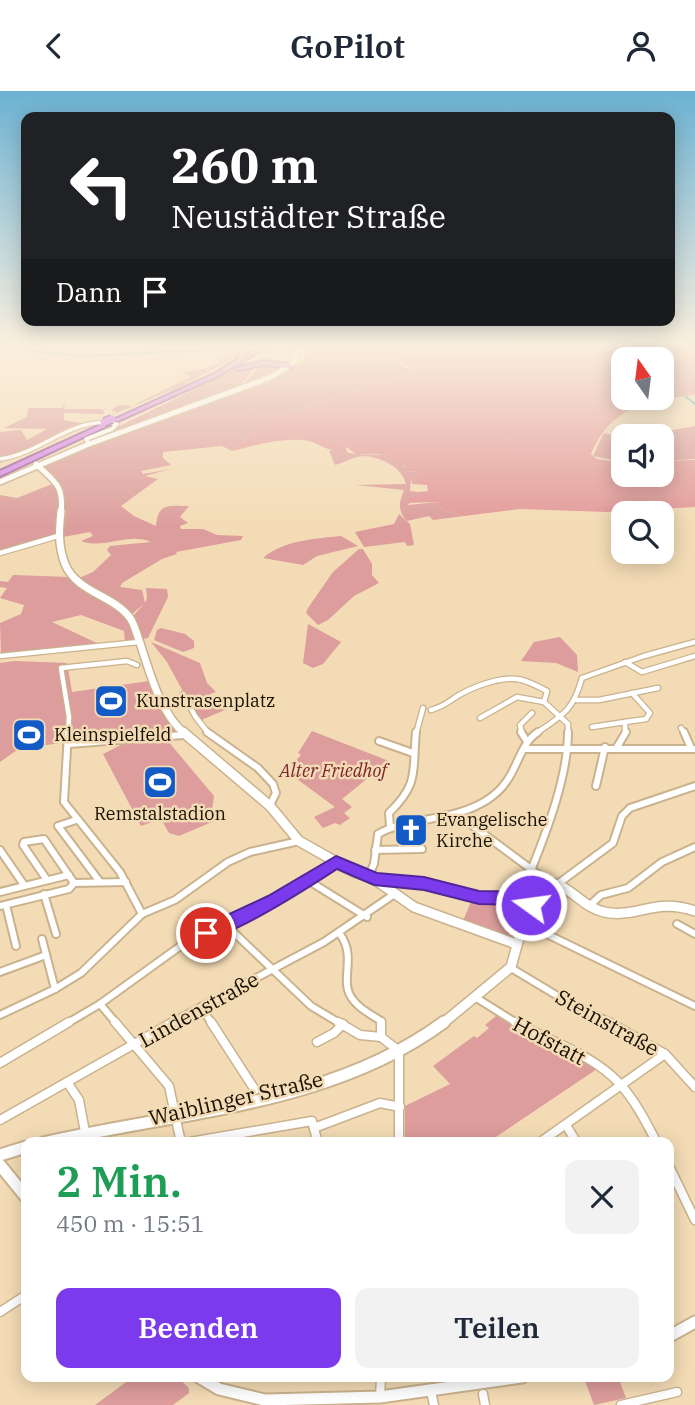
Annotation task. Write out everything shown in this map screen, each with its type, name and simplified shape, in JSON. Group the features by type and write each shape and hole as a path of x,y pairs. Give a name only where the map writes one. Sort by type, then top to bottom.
{"highway":[{"path":"0,472 142,406"},
{"path":"110,421 144,406"}],"street":[{"path":"0,482 36,464 193,406"},
{"path":"0,459 21,456 98,420 117,424 112,429 86,439 89,444"},
{"path":"36,464 55,482 63,495 58,536 63,559 73,577 83,587 126,613 156,690 173,722 183,734 270,806 299,841 392,889 414,907 516,944"},
{"path":"0,553 58,536"},
{"path":"0,656 139,642"},
{"path":"371,878 377,835 390,827 457,814 477,806 511,780 521,764 526,740 562,716 576,699 582,678 625,662 695,642"},
{"path":"625,662 642,672 695,656"},
{"path":"137,665 127,661 61,668 69,717 64,802 126,881 142,914"},
{"path":"431,710 448,705 457,696 478,686 516,678 547,691 544,702"},
{"path":"576,699 599,700 659,688"},
{"path":"592,727 646,719 650,713 632,693"},
{"path":"183,694 208,734 242,756 274,784 276,793 270,806"},
{"path":"480,718 517,697 544,702 568,724 568,747 548,828 532,868"},
{"path":"390,827 388,813 407,794 412,784 416,720 423,708"},
{"path":"526,740 520,731 520,725 532,713"},
{"path":"617,747 627,731 625,722"},
{"path":"524,748 693,748 681,728"},
{"path":"69,744 183,734"},
{"path":"379,741 413,753"},
{"path":"596,786 605,747"},
{"path":"559,883 613,843 622,816 630,809 695,786"},
{"path":"457,814 548,881 559,883 588,907 610,912 669,903 695,911"},
{"path":"76,820 58,826 100,882"},
{"path":"47,880 23,845 24,842 44,839 74,883"},
{"path":"0,1015 55,989 81,973 142,914 175,900 228,862 250,852 299,841"},
{"path":"588,907 601,895 628,888 662,862 695,847"},
{"path":"375,850 422,849"},
{"path":"0,850 24,885"},
{"path":"0,1063 100,1004 186,941 309,881 336,862"},
{"path":"1,890 69,875"},
{"path":"16,946 3,906 69,889 74,883 126,881"},
{"path":"309,881 367,917"},
{"path":"511,968 516,944 532,898 538,886 548,881"},
{"path":"392,889 424,883 479,898 532,898"},
{"name":"Lindenstraße","path":"0,1120 201,1007 340,934 367,917 392,889"},
{"path":"44,894 56,934"},
{"path":"524,923 695,1006"},
{"path":"225,924 312,1006 360,1035 381,1037 399,1051 399,1137"},
{"path":"677,924 695,934"},
{"path":"340,934 347,941 352,959 347,982 348,992 354,1002 381,1021 381,1037"},
{"path":"42,939 55,989"},
{"path":"0,972 46,955"},
{"name":"Waiblinger Straße","path":"66,1137 261,1097 315,1083 399,1051 511,968"},
{"name":"Steinstraße","path":"511,968 665,1054 695,1087"},
{"name":"Hofstatt","path":"475,997 494,1012 604,1069 639,1109 654,1137"},
{"path":"100,1004 169,1086 181,1137"},
{"path":"201,1007 255,1090"},
{"path":"317,1042 334,1033 342,1024"},
{"path":"548,1137 665,1054"},
{"path":"67,1082 79,1100 85,1132"},
{"path":"314,1128 380,1103 400,1107"},
{"path":"225,1137 312,1121 316,1137"},
{"path":"566,1125 573,1137"},
{"path":"253,1133 254,1137"},
{"path":"0,1155 21,1149"},
{"path":"0,1165 21,1192"},
{"path":"674,1176 695,1220"},
{"path":"0,1312 21,1298"},
{"path":"674,1334 695,1322"},
{"path":"207,1382 219,1389 265,1400 380,1397 490,1382"},
{"path":"380,1397 381,1382"},
{"path":"431,1391 434,1405"},
{"path":"621,1405 677,1392"},
{"path":"483,1394 485,1405"}],"green space":[{"path":"117,406 133,406 117,413 111,410"},
{"path":"160,406 188,406 87,442"},
{"path":"196,406 311,406 265,422 232,451 222,446 163,452 163,458 171,465 141,471 143,474 171,469 145,476 158,479 121,506 134,516 156,526 162,509 189,506 180,517 188,523 180,526 181,529 203,529 217,535 243,536 241,540 176,552 177,554 162,559 122,583 120,587 142,590 145,603 146,588 167,589 168,597 148,638 143,639 133,616 144,604 132,614 79,578 93,572 111,555 107,550 110,546 151,542 142,539 99,544 81,541 93,536 90,532 63,537 66,510 59,510 56,535 0,552 0,495 17,498 52,484 56,480 44,467 44,463"},
{"path":"28,408 103,409 104,414 64,413 64,420 86,424 0,463 0,432 21,430 27,440 47,429 4,428 27,417"},
{"path":"695,426 695,459 674,460 674,430"},
{"path":"604,433 611,434 611,460 593,456"},
{"path":"346,447 347,452 353,454 389,456 403,464 406,472 415,471 421,477 411,479 410,491 419,492 408,505 438,502 443,510 464,516 433,520 429,516 407,521 400,506 404,490 356,485 405,484 406,487 402,474 390,464 362,456 335,465 329,451"},
{"path":"399,514 410,524 414,545 407,546 405,542 364,547 355,532 394,524"},
{"path":"341,536 358,546 317,556 303,565 263,558 290,544"},
{"path":"359,549 363,549 372,564 372,575 379,583 354,596 328,620 318,625 306,613 308,608 333,572"},
{"path":"13,575 69,577 79,588 127,617 136,640 125,642 124,631 81,615 52,622 101,645 1,654 0,623 21,614 24,605 0,598 7,588 0,587 0,581 8,582"},
{"path":"308,624 341,642 323,664 313,668 303,663"},
{"path":"161,628 185,634 194,641 194,648 183,652 154,640 157,630"},
{"path":"560,637 577,655 578,672 556,663 521,661 534,642"},
{"path":"151,642 200,663 207,683 216,692 210,694 211,698 196,705 199,709 224,698 234,706 199,721 167,662"},
{"path":"0,663 67,663 72,692 149,681 177,733 65,742 17,750 0,762"},
{"name":"Alter Friedhof","path":"312,731 389,761 342,799 352,807 344,813 350,818 340,825 335,823 323,828 314,817 335,807 286,771 301,755 298,753"},
{"path":"167,740 214,796 212,810 219,819 179,836 169,833 161,819 141,826 103,754 125,743"},
{"path":"472,899 527,903 514,939 463,921"},
{"path":"497,1015 597,1069 496,1137 405,1137 405,1106 450,1084 433,1066 474,1036 477,1038 489,1028 485,1025"},
{"path":"126,1382 182,1382 189,1388 189,1393 173,1405 95,1405"},
{"path":"585,1382 620,1382 626,1398 594,1405"}],"shaded area":[{"path":"312,406 611,406 611,410 629,410 609,426 591,454 597,459 611,461 611,487 674,487 674,461 695,460 695,507 674,508 674,501 611,501 611,512 520,509 464,516 443,510 438,502 404,503 419,492 428,491 427,485 412,484 411,479 420,477 415,471 403,472 405,466 388,456 357,455 348,448 334,450 308,441 294,440 232,451 265,422"}],"place":[{"name":"Kunstrasenplatz","path":"111,701"},
{"name":"Kleinspielfeld","path":"29,735"},
{"name":"Remstalstadion","path":"160,782"},
{"name":"Evangelische Kirche","path":"411,830"}],"route":[{"path":"206,933 309,881 336,862 374,879 424,883 479,898 532,898 531,905"}]}
